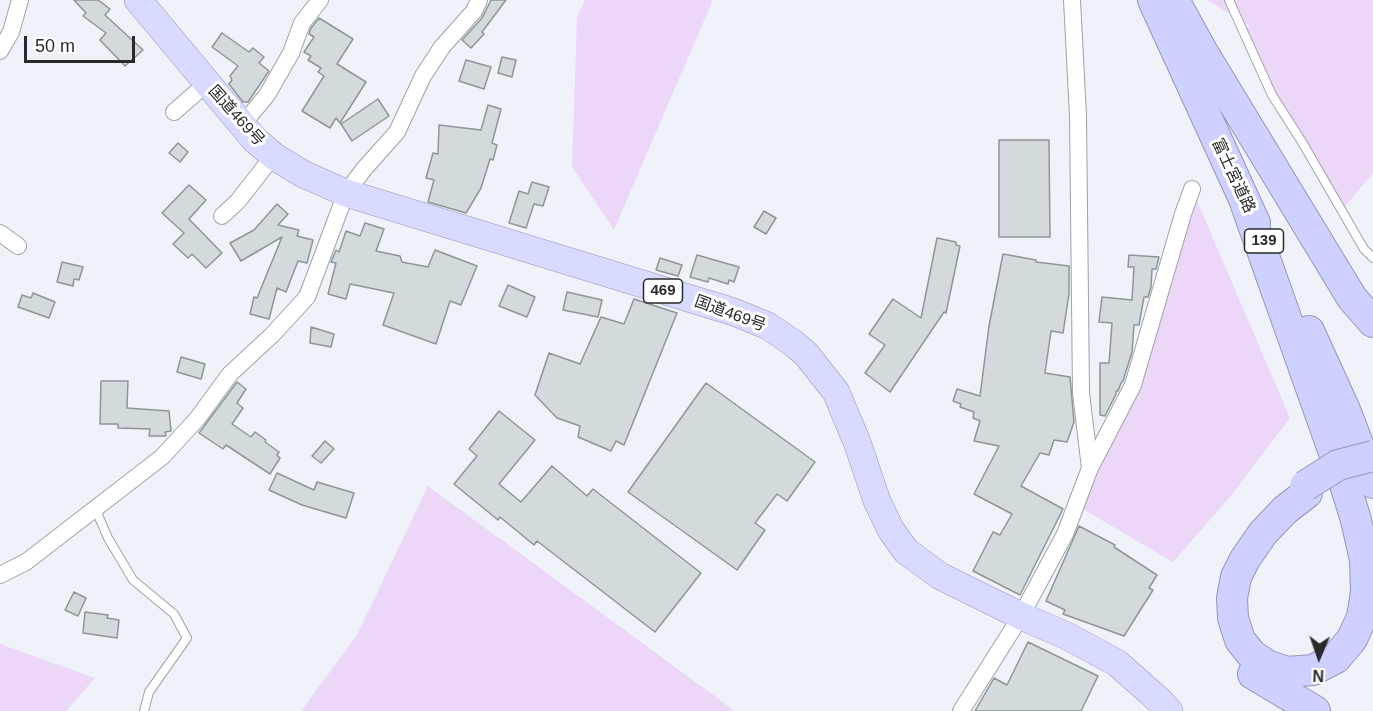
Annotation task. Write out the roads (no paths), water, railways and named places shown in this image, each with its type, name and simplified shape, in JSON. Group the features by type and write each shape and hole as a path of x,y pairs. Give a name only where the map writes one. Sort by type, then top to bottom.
{"highway":[{"name":"国道469号","path":"138,0 255,140 303,174 346,193 734,312 768,326 806,354 836,392 857,441 877,501 891,530 906,551 940,576 1067,636 1117,663 1169,711"},
{"name":"富士宮道路","path":"1153,0 1246,205 1305,321 1345,410 1373,483"},
{"path":"1174,0 1208,61 1334,269 1352,298 1373,322"},
{"path":"1246,205 1344,481 1365,560 1366,592 1362,617 1352,639 1336,658 1313,670 1287,672 1267,665 1252,655 1240,640 1233,618 1232,598 1236,577 1245,559 1263,533 1306,489 1342,473 1373,465"},
{"path":"1315,711 1250,672 1235,658 1222,628 1223,589 1233,565 1250,537 1280,505 1338,465 1373,456"}],"street":[{"path":"0,51 11,32 20,0"},
{"path":"242,125 267,95 291,54 302,23 320,0"},
{"path":"0,575 26,562 162,457 197,419 230,374 279,328 307,297 346,193 397,132 423,76 442,47 474,11 478,0"},
{"path":"1072,0 1078,116 1081,393 1090,468"},
{"path":"174,112 207,83"},
{"path":"222,216 238,201 274,155"},
{"path":"961,711 1021,616 1065,534 1090,468 1133,385 1192,189"},
{"path":"0,233 18,246"}],"lane":[{"path":"1229,0 1272,95 1364,249 1373,258"},
{"path":"95,508 108,538 133,580 174,614 187,638 149,692 144,711"}]}
